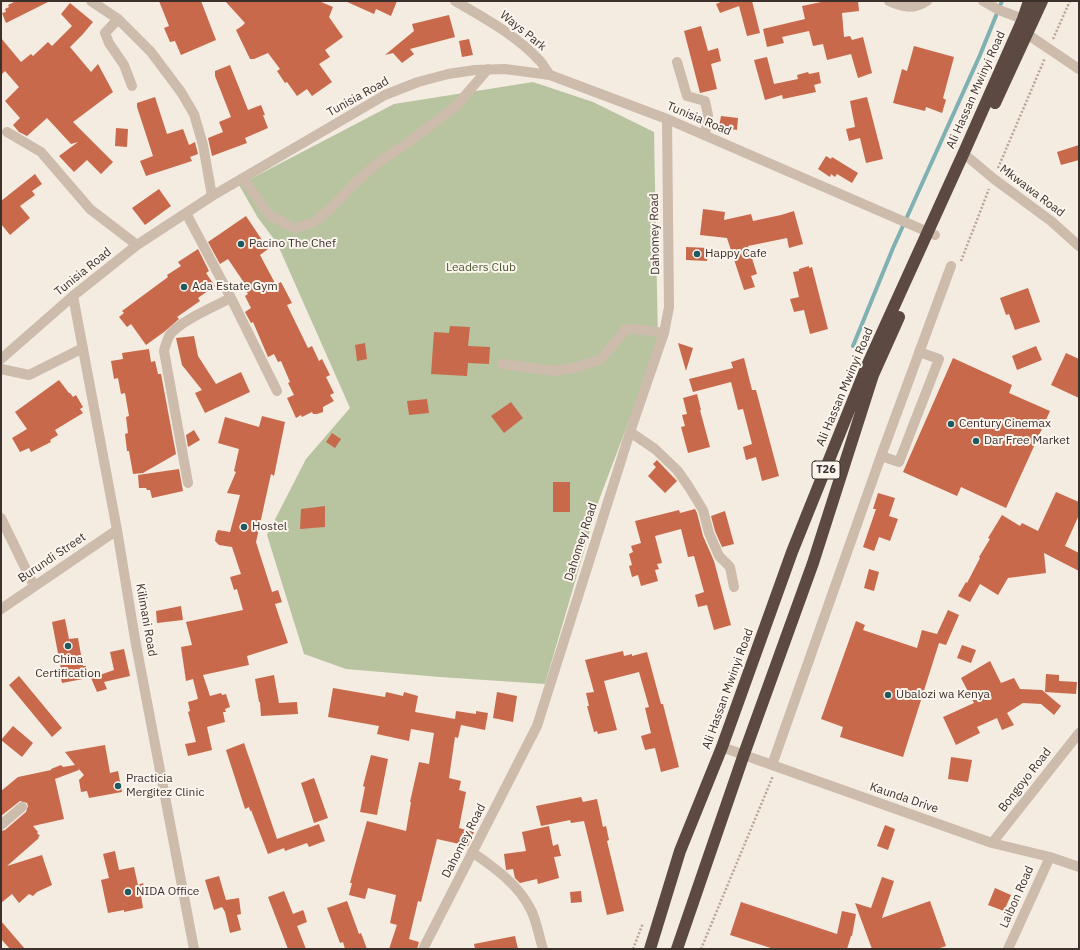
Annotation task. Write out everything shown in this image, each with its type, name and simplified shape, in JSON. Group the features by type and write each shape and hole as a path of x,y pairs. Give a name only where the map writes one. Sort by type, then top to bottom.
{"highway":[{"name":"Ali Hassan Mwinyi Road","path":"677,949 744,754 813,562 873,375 931,234 1023,19 1029,1"},
{"name":"Ali Hassan Mwinyi Road","path":"650,949 680,851 722,747 792,552 866,368 969,158 1042,1"}],"street":[{"path":"91,1 118,19 151,52 181,92 194,114 203,145 212,196"},
{"name":"Ways Park","path":"455,1 489,20 519,42 539,60 550,75"},
{"path":"889,1 906,7 915,7 927,1"},
{"path":"984,1 999,10 1023,19"},
{"path":"118,19 105,33 109,43 124,65 132,86"},
{"path":"1027,34 1079,69"},
{"path":"677,62 687,96 705,101 708,116 705,136"},
{"path":"243,178 269,215 294,228 313,223 328,211 358,180 380,161 412,140 456,106 488,69"},
{"name":"Tunisia Road","path":"1,359 74,296 137,245 212,196 385,95 418,82 448,74 475,70 504,69 550,75 667,119 931,234"},
{"name":"Dahomey Road","path":"423,949 537,726 630,432 664,333 669,307 667,119"},
{"path":"7,132 41,152 90,209 137,245"},
{"name":"Mkwawa Road","path":"969,158 994,179 1052,221 1079,246"},
{"path":"186,213 231,298 277,391"},
{"path":"769,764 951,266"},
{"name":"Kilimani Road","path":"74,296 117,530 135,640 194,949"},
{"path":"188,483 164,351 170,336 177,328 231,298"},
{"path":"502,364 555,371 578,367 601,359 626,329 664,333"},
{"path":"1,369 29,375 83,348"},
{"path":"881,456 899,462 939,359 920,352"},
{"path":"630,432 655,449 677,470 689,487 703,510 709,533 719,556 730,567 734,586"},
{"path":"1,518 34,586"},
{"name":"Burundi Street","path":"1,609 117,530"},
{"name":"Bongoyo Road","path":"992,842 1079,733"},
{"name":"Kaunda Drive","path":"722,747 992,842 1050,857 1079,867"},
{"path":"1,825 22,807"},
{"path":"472,852 516,887 532,911 543,949"},
{"name":"Laibon Road","path":"1008,949 1050,857"}],"green space":[{"name":"Leaders Club","path":"533,82 593,102 654,132 658,344 599,500 545,684 346,669 304,654 267,535 306,459 350,408 277,243 258,218 239,185 394,104"}],"building":[{"path":"16,1 50,1 6,23 2,13 6,12 5,9 9,7 8,5"},
{"path":"159,1 201,1 216,40 181,55 175,41 170,42 164,28 169,26"},
{"path":"225,1 319,1 333,7 329,17 343,37 325,50 330,57 319,64 332,82 312,96 307,89 297,96 287,82 285,83 277,71 280,69 268,53 254,59 250,59 236,30 245,23"},
{"path":"345,1 397,1 391,16 376,9 374,14"},
{"path":"723,1 752,1 760,33 747,36 739,6 720,13 716,4"},
{"path":"826,1 858,1 859,11 842,13 844,37 850,36 852,40 863,37 872,73 858,78 851,54 827,60 823,44 813,46 809,31 782,37 784,43 767,47 763,29 805,19 802,6"},
{"path":"70,3 93,22 70,47 91,72 98,64 113,92 73,122 113,162 101,174 87,160 74,172 59,156 78,142 71,144 47,118 27,136 19,132 13,125 20,118 5,101 19,87 5,71 1,75 1,38 21,62 31,54 33,56 48,42 52,46 72,26 61,14"},
{"path":"449,15 455,37 410,49 414,54 402,63 393,53 385,55 414,31 412,24"},
{"path":"701,26 708,51 718,48 721,61 711,64 717,89 700,93 684,31"},
{"path":"469,39 473,55 462,57 459,41"},
{"path":"914,46 954,57 943,98 946,100 942,113 926,107 925,111 893,103 902,69 907,71"},
{"path":"767,57 774,84 798,79 797,75 808,72 809,74 819,72 821,83 814,85 816,92 783,99 782,95 765,100 754,60"},
{"path":"230,65 248,110 261,105 268,128 245,138 247,143 212,156 208,138 223,132 219,122 231,117 215,76 215,71"},
{"path":"155,97 167,134 183,129 189,145 195,142 198,154 190,157 192,161 146,176 140,161 153,156 137,103"},
{"path":"867,97 883,159 866,163 860,138 849,141 846,129 855,127 850,101"},
{"path":"721,116 738,118 737,130 719,127"},
{"path":"116,128 128,129 127,147 115,146"},
{"path":"1079,145 1079,160 1061,165 1057,152"},
{"path":"826,156 831,159 832,157 858,173 852,183 837,174 835,177 831,174 830,177 818,169"},
{"path":"35,174 42,184 32,191 35,195 20,206 30,218 10,235 1,224 1,201"},
{"path":"159,189 171,206 145,225 132,208"},
{"path":"703,209 725,212 724,220 751,214 753,221 794,211 803,244 789,248 787,238 748,246 757,274 751,276 755,287 744,290 727,238 700,235"},
{"path":"246,216 268,249 260,255 276,285 281,282 292,303 287,305 308,348 312,346 319,361 322,359 330,375 326,377 334,393 330,395 334,401 323,407 323,412 313,414 312,412 296,418 287,398 294,395 288,383 290,382 281,361 278,362 274,354 268,357 253,322 251,323 245,312 251,308 245,296 248,294 245,289 247,287 228,259 220,264 208,242"},
{"name":"Happy Cafe","path":"686,247 708,248 707,261 686,260"},
{"path":"198,249 209,271 206,273 215,286 198,298 200,301 177,317 179,319 146,345 131,324 127,327 119,317 124,313 122,311 168,277 167,275 181,266 178,262"},
{"path":"809,266 809,268 812,267 828,329 810,334 804,310 794,312 790,299 799,297 793,272"},
{"path":"1028,288 1040,322 1015,330 1009,314 1006,315 1000,298"},
{"path":"450,326 470,327 468,346 490,347 489,364 468,363 467,376 431,374 434,332 449,333"},
{"path":"194,336 198,356 216,384 241,372 250,392 205,413 195,393 202,390 182,365 176,338"},
{"path":"365,343 367,359 357,361 355,345"},
{"path":"678,343 693,348 686,371"},
{"path":"1036,346 1042,360 1017,370 1012,356"},
{"path":"149,349 151,362 155,361 158,374 161,374 176,454 143,473 133,474 129,451 127,451 125,434 128,433 126,417 129,416 125,393 121,394 118,378 114,379 111,361 123,359 122,353"},
{"path":"1066,353 1079,359 1079,398 1051,385"},
{"path":"744,358 752,390 756,390 779,476 762,481 756,457 746,460 743,447 752,444 743,409 738,410 731,382 693,392 689,379 733,368 731,362"},
{"name":"Dar Free Market","path":"953,358 1012,385 1009,393 1050,411 1006,508 961,487 957,496 903,472"},
{"path":"59,380 73,397 76,395 83,407 80,409 83,413 55,430 58,435 50,440 51,442 31,452 29,448 20,452 12,438 27,429 15,412"},
{"path":"697,394 710,447 688,453 681,427 685,426 682,415 687,414 683,398"},
{"path":"427,399 429,413 409,415 407,401"},
{"path":"511,402 523,418 504,433 491,416"},
{"path":"262,416 285,422 274,476 271,474 256,542 272,592 278,590 282,602 275,604 288,643 247,656 249,665 203,675 210,696 221,693 222,695 226,694 230,707 225,709 226,712 223,712 225,722 207,727 212,750 188,756 185,744 196,742 188,712 190,711 188,702 198,699 193,679 186,681 181,647 192,645 186,622 243,610 237,589 234,590 230,577 241,574 232,547 219,545 215,541 218,530 230,532 240,495 227,493 236,472 234,471 239,449 218,443 225,417 259,427"},
{"path":"194,430 200,440 188,447 186,435"},
{"path":"332,433 341,439 335,448 326,442"},
{"path":"657,460 677,481 665,493 648,476 656,467 653,464"},
{"path":"179,469 183,491 152,498 150,490 147,490 146,488 139,488 138,475"},
{"path":"553,482 570,482 570,512 553,512"},
{"path":"1056,492 1079,502 1079,515 1065,546 1079,553 1079,571 1044,553 1046,573 1008,578 998,595 980,584 970,602 958,596 966,582 967,583 980,558 979,557 990,539 988,538 1002,515 1020,526 1022,523 1038,531"},
{"path":"878,493 895,498 889,516 898,519 890,541 879,537 874,551 863,547 876,509 873,509"},
{"path":"325,506 325,527 300,529 301,509"},
{"path":"695,509 703,536 714,561 731,625 714,630 707,605 698,607 695,595 704,592 694,556 688,557 681,529 655,536 662,563 657,564 659,569 655,570 658,581 641,586 638,575 632,577 629,566 632,565 629,554 633,552 631,546 641,543 635,521 679,510 680,513"},
{"path":"725,511 734,544 722,547 715,531 711,516"},
{"path":"869,569 879,572 874,591 864,588"},
{"path":"181,606 183,620 157,623 156,611"},
{"name":"Ubalozi wa Kenya","path":"948,610 959,615 946,645 939,643 903,757 840,737 843,727 821,719 856,621 865,625 863,630 917,648 922,630 937,634"},
{"name":"China Certification","path":"65,619 69,639 78,638 83,666 86,666 88,678 62,683 59,670 61,669 52,622"},
{"path":"962,645 976,650 971,663 957,658"},
{"path":"124,649 130,676 104,682 107,689 97,692 91,678 114,670 110,652"},
{"path":"623,651 624,656 632,654 632,656 647,652 661,704 663,704 679,767 661,772 655,748 645,750 641,736 651,733 645,708 649,707 639,672 604,681 617,730 598,734 597,731 594,732 587,706 589,706 586,693 594,692 585,660"},
{"path":"990,661 1001,683 1014,678 1020,689 1042,690 1061,706 1054,715 1041,704 1023,703 1007,713 1014,725 1002,730 997,718 977,727 980,733 956,745 943,717 974,703 961,678"},
{"path":"1046,674 1059,675 1059,681 1077,682 1076,694 1045,692"},
{"path":"274,675 279,703 297,702 298,714 261,716 260,702 255,679"},
{"path":"19,676 62,728 52,737 9,685"},
{"path":"333,688 385,697 386,692 403,696 404,692 418,696 415,712 455,719 456,711 476,714 476,711 488,713 485,730 461,725 458,738 455,737 449,778 461,781 459,790 466,792 459,828 474,832 468,846 437,839 421,902 418,901 409,939 419,942 417,949 389,949 397,925 390,923 396,895 368,888 365,899 349,895 352,883 350,883 367,821 406,831 410,802 419,762 429,764 434,733 411,729 409,741 377,734 379,726 328,717"},
{"path":"497,692 517,696 513,722 493,718"},
{"path":"13,726 33,743 22,757 1,740"},
{"path":"244,743 277,839 319,824 325,841 309,847 307,843 285,851 284,848 268,854 251,810 250,811 249,807 245,809 226,750"},
{"path":"105,745 110,773 118,771 122,792 89,798 87,791 81,792 79,780 84,775 78,768 79,770 55,779 64,819 33,826 40,836 38,837 39,838 7,866 42,855 52,885 37,892 33,896 29,894 19,903 12,894 1,903 1,831 5,830 26,812 28,806 27,803 20,801 1,816 1,791 18,777 51,770 61,765 63,767 75,765 65,752"},
{"path":"371,755 388,759 377,815 360,812 365,787 363,786"},
{"path":"951,757 972,760 968,782 948,779"},
{"path":"314,778 328,818 314,823 301,783"},
{"path":"581,797 583,802 597,799 603,827 606,826 609,840 607,841 624,911 607,915 584,821 571,823 570,820 541,826 536,806"},
{"path":"885,825 895,829 888,850 877,846"},
{"path":"549,826 553,846 558,844 561,856 554,857 559,878 538,884 537,879 520,883 515,878 513,869 506,870 504,854 526,851 522,832"},
{"path":"115,851 119,870 134,867 138,885 143,883 146,894 141,895 143,908 124,912 124,910 108,913 101,880 109,878 103,854"},
{"path":"219,876 226,900 239,898 241,914 237,915 241,930 230,933 225,912 222,907 214,910 205,880"},
{"path":"882,877 894,881 882,918 930,901 946,946 937,949 872,949 855,903 871,908"},
{"path":"995,888 1011,895 1004,911 988,905"},
{"path":"284,891 293,914 303,910 304,912 307,922 297,926 306,949 288,949 268,897"},
{"path":"581,891 582,902 571,903 570,892"},
{"path":"347,901 359,934 361,933 367,949 345,949 343,942 340,943 327,908"},
{"path":"741,902 837,934 842,911 856,914 852,936 847,949 774,949 730,935"},
{"path":"1,921 25,949 10,949 1,939"},
{"path":"515,936 518,949 475,949 474,944"}],"waterway":[{"path":"853,346 893,248 980,55 1002,1"}],"place":[{"name":"Pacino The Chef","path":"241,244"},
{"name":"Happy Cafe","path":"697,254"},
{"name":"Ada Estate Gym","path":"184,287"},
{"name":"Century Cinemax","path":"951,424"},
{"name":"Dar Free Market","path":"976,441"},
{"name":"Hostel","path":"244,527"},
{"name":"China Certification","path":"68,646"},
{"name":"Ubalozi wa Kenya","path":"888,695"},
{"name":"Practicia Mergitez Clinic","path":"118,786"},
{"name":"NIDA Office","path":"128,892"}]}
